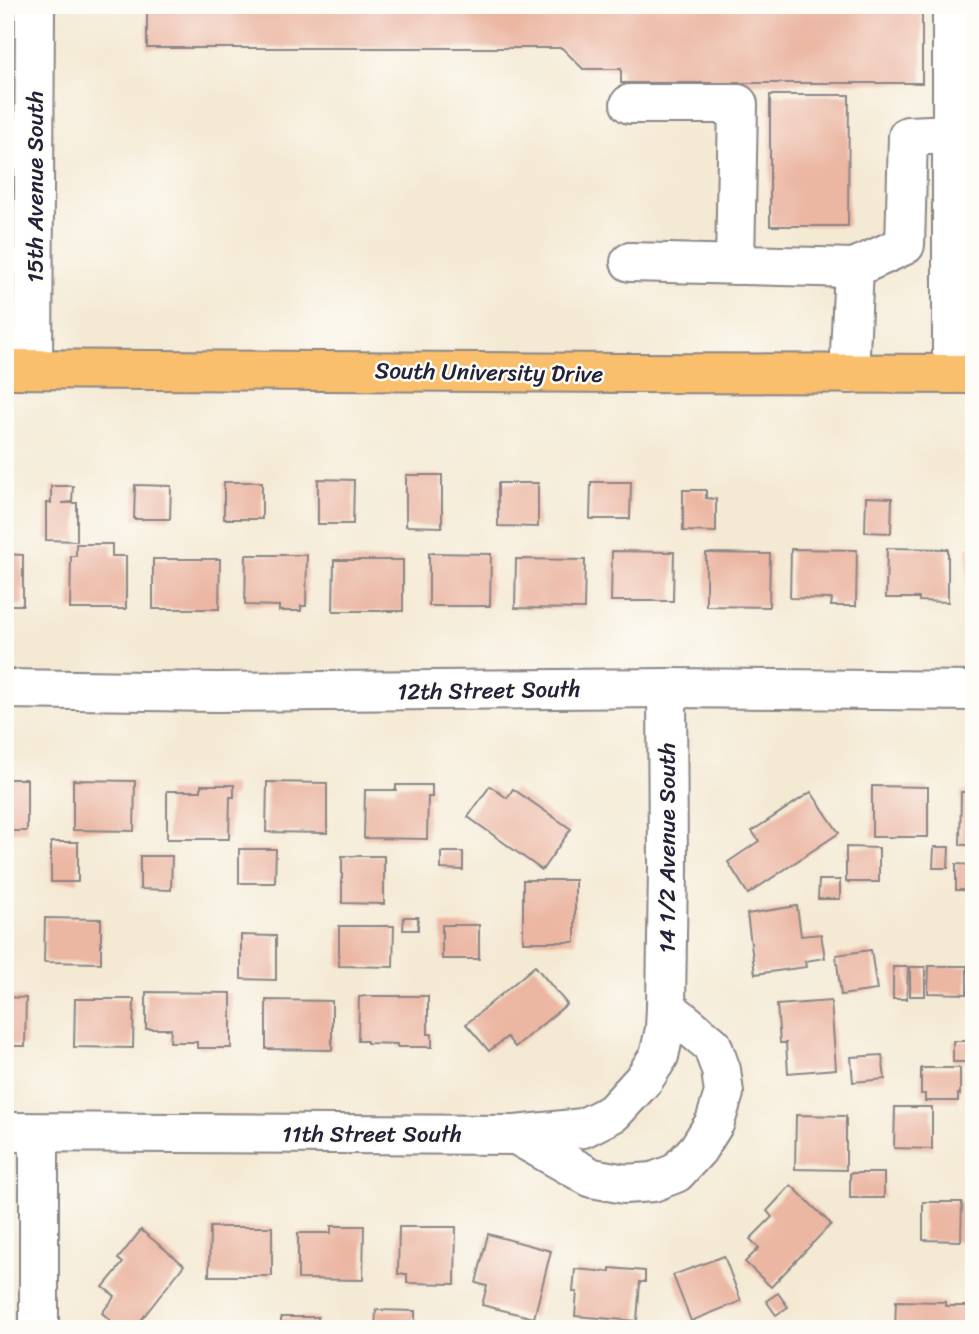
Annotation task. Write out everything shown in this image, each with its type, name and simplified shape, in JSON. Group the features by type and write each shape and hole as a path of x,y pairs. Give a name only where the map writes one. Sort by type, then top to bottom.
{"main road":[{"name":"South University Drive","path":"19,369 963,374"}],"street":[{"name":"15th Avenue South","path":"19,369 20,100 35,5"},
{"path":"952,5 952,134 963,282 963,374"},
{"path":"630,104 738,104 735,265"},
{"path":"630,262 854,268 905,245 908,136 952,134"},
{"path":"849,374 854,268"},
{"name":"12th Street South","path":"5,689 217,692 667,688 974,691"},
{"name":"14 1/2 Avenue South","path":"666,1007 667,688"},
{"path":"516,1135 592,1178 635,1184 653,1182 676,1173 698,1149 715,1122 724,1093 721,1070 712,1045 666,1007"},
{"name":"11th Street South","path":"22,1133 516,1135 583,1128 613,1113 644,1079 659,1056 665,1029 666,1007"},
{"path":"22,1133 39,1329"}],"building":[{"path":"147,5 922,5 922,83 621,83 621,69 583,69 562,48 147,48"},
{"path":"770,95 849,95 848,226 770,226"},
{"path":"406,475 442,475 442,527 406,526"},
{"path":"318,479 354,480 353,524 318,524"},
{"path":"224,482 262,482 262,519 224,519"},
{"path":"591,482 631,482 630,519 590,519"},
{"path":"498,483 538,483 538,527 498,526"},
{"path":"135,485 171,486 170,519 134,519"},
{"path":"51,486 73,486 72,502 62,503 77,503 77,541 46,540 46,503 51,503"},
{"path":"683,490 706,490 706,498 716,499 716,532 683,531"},
{"path":"866,497 892,498 891,533 865,532"},
{"path":"76,544 112,544 112,556 126,556 126,609 70,609 71,556 76,556"},
{"path":"967,547 974,547 974,604 967,604"},
{"path":"887,548 948,549 948,602 919,601 919,598 886,598"},
{"path":"791,549 857,550 856,606 831,606 832,599 790,598"},
{"path":"612,551 674,552 673,601 611,601"},
{"path":"429,553 491,554 490,606 429,606"},
{"path":"706,553 770,554 769,607 706,606"},
{"path":"5,554 23,555 23,605 5,605"},
{"path":"246,555 307,555 306,606 301,606 301,611 279,611 279,606 245,605"},
{"path":"153,559 220,559 219,609 153,609"},
{"path":"516,559 585,560 584,609 515,608"},
{"path":"334,560 403,560 403,611 333,611"},
{"path":"5,779 27,779 27,831 5,831"},
{"path":"73,780 135,781 134,831 73,830"},
{"path":"267,782 327,783 327,833 266,832"},
{"path":"201,785 234,785 234,797 230,797 229,839 167,839 167,791 201,791"},
{"path":"396,785 432,785 432,797 428,797 427,839 364,838 365,790 396,790"},
{"path":"490,786 507,798 513,789 571,829 542,870 468,817"},
{"path":"872,786 928,787 928,837 872,837"},
{"path":"811,792 839,833 748,894 728,862 759,841 752,831"},
{"path":"961,792 974,792 974,845 960,845"},
{"path":"51,842 78,842 78,882 51,882"},
{"path":"846,847 879,848 879,882 846,882"},
{"path":"934,847 949,847 948,868 933,868"},
{"path":"239,849 276,849 275,883 239,883"},
{"path":"441,852 463,852 463,870 441,869"},
{"path":"140,856 172,856 171,890 140,889"},
{"path":"342,856 384,856 384,904 342,903"},
{"path":"956,864 974,865 974,890 956,890"},
{"path":"523,880 575,880 575,942 523,942"},
{"path":"819,880 840,880 840,899 818,899"},
{"path":"797,906 801,936 821,934 825,958 805,961 806,967 755,974 747,914"},
{"path":"404,917 418,917 418,930 403,930"},
{"path":"45,918 101,919 101,963 44,962"},
{"path":"442,925 479,925 479,959 442,959"},
{"path":"339,926 394,926 393,967 339,966"},
{"path":"241,935 276,936 276,980 241,979"},
{"path":"871,950 877,990 841,995 836,955"},
{"path":"535,966 567,1004 515,1047 507,1037 489,1051 466,1024"},
{"path":"929,966 967,966 967,994 928,993"},
{"path":"893,967 908,967 907,999 893,999"},
{"path":"910,967 925,967 925,996 910,996"},
{"path":"146,992 231,993 231,1048 197,1048 197,1042 170,1042 171,1029 146,1029"},
{"path":"428,996 428,1034 432,1034 432,1047 397,1047 397,1044 358,1041 359,997"},
{"path":"5,997 26,998 25,1046 5,1046"},
{"path":"75,999 134,999 133,1048 74,1047"},
{"path":"266,1000 332,1001 332,1050 266,1049"},
{"path":"831,1001 836,1069 788,1073 786,1043 780,1043 777,1005"},
{"path":"953,1041 974,1041 974,1062 953,1062"},
{"path":"882,1055 885,1079 853,1082 851,1057"},
{"path":"921,1068 960,1068 958,1101 925,1101 925,1094 921,1094"},
{"path":"895,1107 932,1107 932,1149 894,1148"},
{"path":"796,1115 846,1116 846,1170 795,1169"},
{"path":"850,1173 884,1173 884,1198 850,1198"},
{"path":"791,1185 831,1224 771,1287 745,1262 759,1248 750,1239 772,1217 767,1211"},
{"path":"923,1202 962,1202 961,1241 923,1240"},
{"path":"331,1226 364,1226 363,1280 298,1279 298,1233 331,1233"},
{"path":"210,1227 272,1227 272,1276 209,1276"},
{"path":"399,1227 456,1227 455,1284 407,1283 407,1274 398,1274"},
{"path":"141,1230 184,1265 134,1329 103,1329 110,1320 102,1313 115,1296 103,1287 123,1263 118,1259"},
{"path":"488,1234 551,1251 534,1318 482,1305 487,1286 476,1283"},
{"path":"724,1256 741,1301 691,1321 673,1275"},
{"path":"610,1268 645,1271 645,1282 640,1282 637,1321 575,1316 575,1269 610,1272"},
{"path":"778,1293 788,1307 776,1315 766,1301"},
{"path":"896,1301 945,1302 945,1306 974,1306 974,1329 895,1329"},
{"path":"376,1310 415,1311 415,1329 375,1329"},
{"path":"281,1317 318,1317 318,1329 281,1329"}]}
